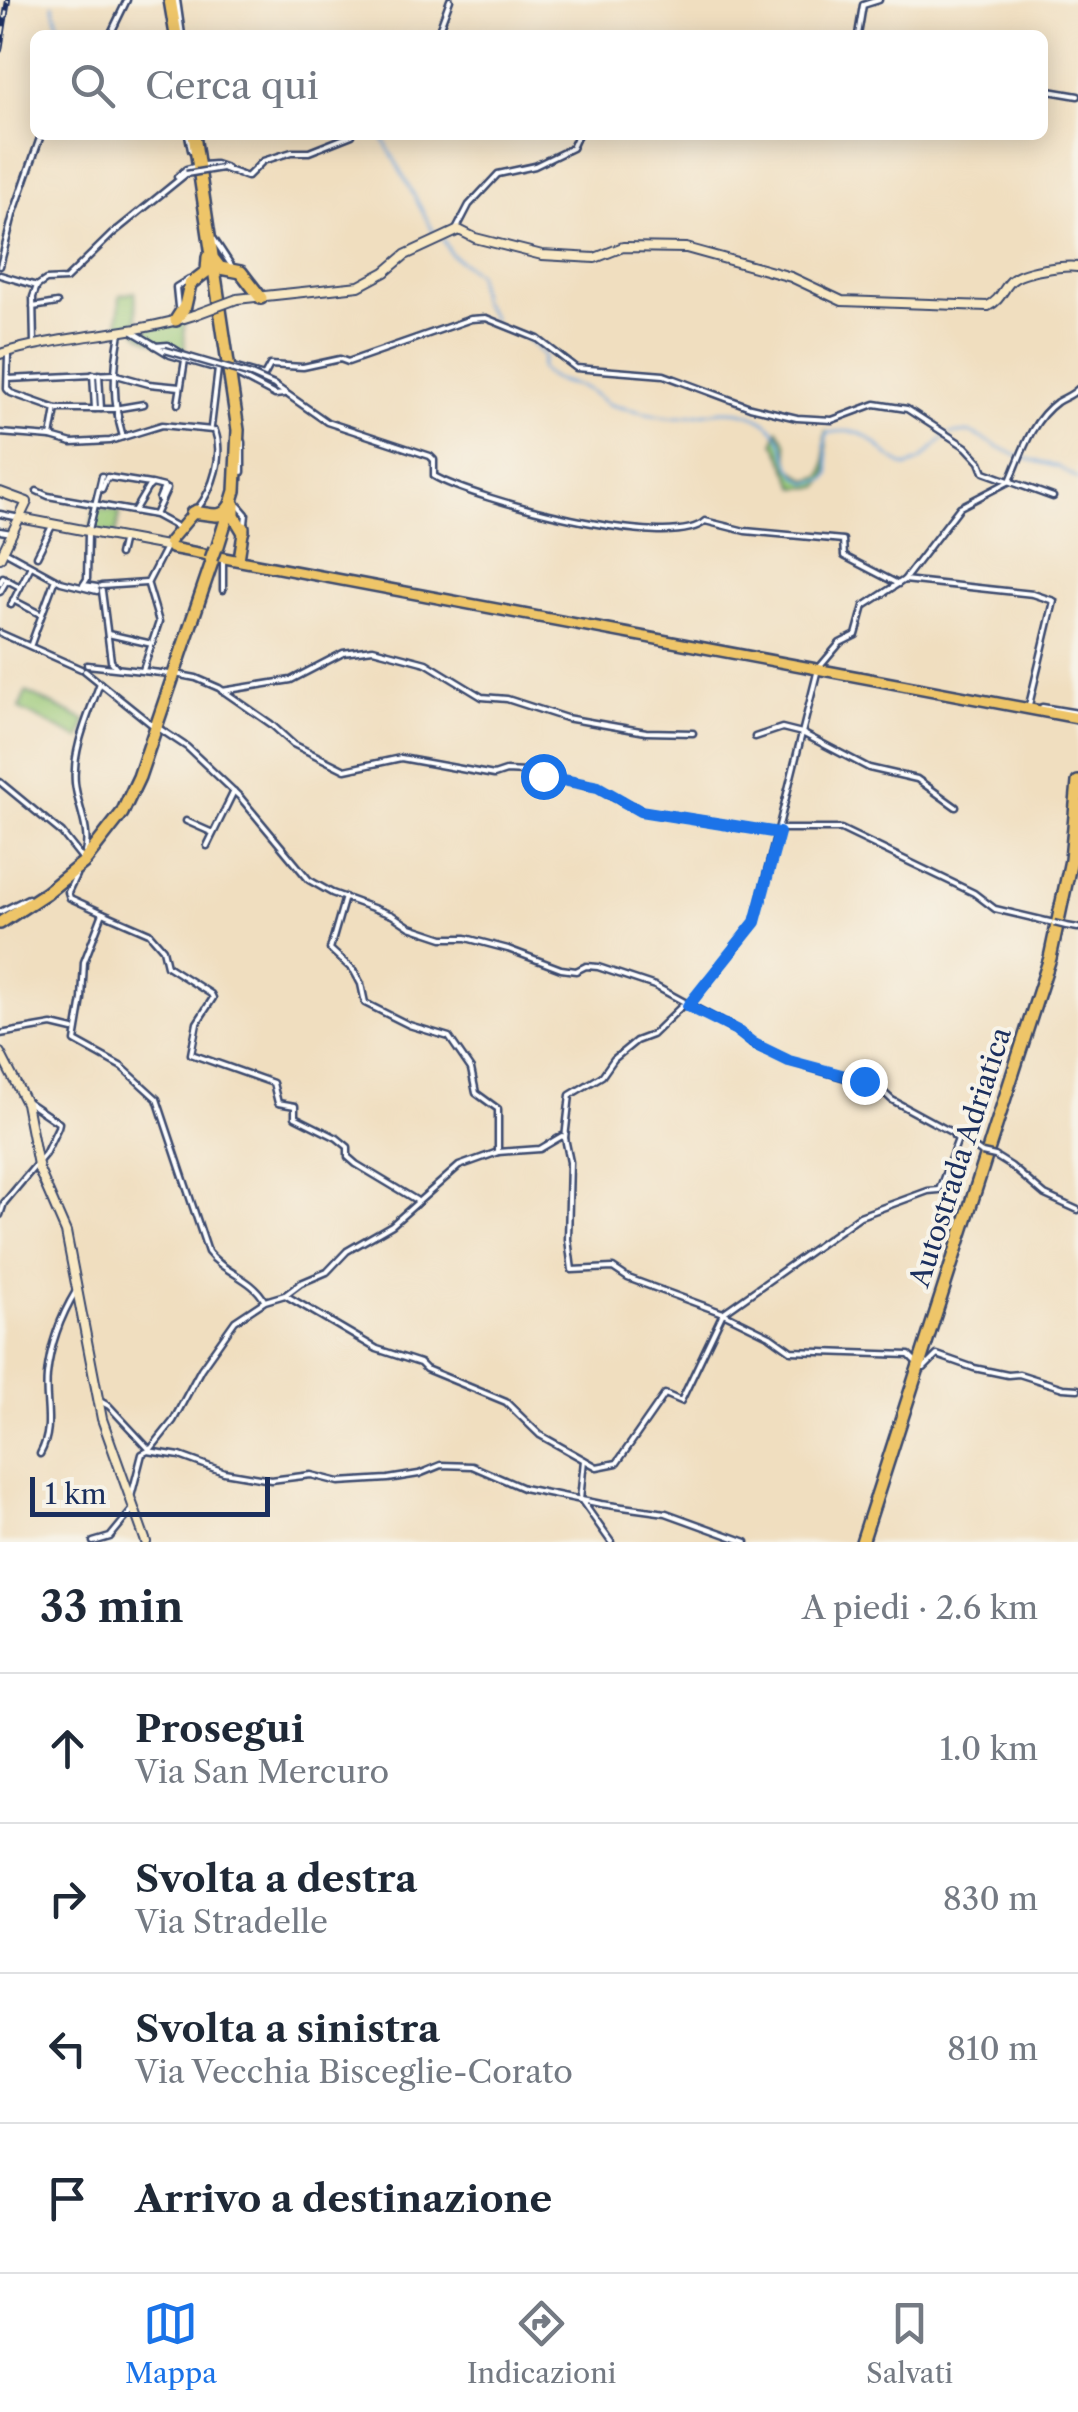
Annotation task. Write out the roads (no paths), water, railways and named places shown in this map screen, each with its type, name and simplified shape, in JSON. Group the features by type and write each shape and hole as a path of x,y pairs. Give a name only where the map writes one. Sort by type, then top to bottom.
{"highway":[{"path":"173,0 177,30"},
{"path":"193,140 236,431 229,507 217,550"},
{"path":"209,247 215,263 229,268 252,296"},
{"path":"182,315 190,284 209,264 209,247"},
{"path":"216,294 218,280 229,268"},
{"path":"201,276 209,277 216,294 238,430 234,513 242,523"},
{"path":"217,550 234,491"},
{"path":"201,510 222,514 229,507"},
{"path":"201,510 220,522 217,550"},
{"path":"0,918 46,893 83,862 115,824 130,794 228,523 242,523"},
{"name":"Autostrada Adriatica","path":"863,1542 1050,958 1071,860 1078,782"},
{"path":"0,918 85,858 114,823 130,794"},
{"name":"Autostrada Adriatica","path":"863,1542 1048,973 1068,896 1078,828"}],"main road":[{"path":"4,353 34,344 125,330 252,296 359,286 405,255 456,230 542,255 595,258 623,247 686,248 791,277 842,301 988,306 999,300 1020,275 1077,267"},
{"path":"0,492 27,502 4,553"},
{"path":"170,544 201,510"},
{"path":"20,518 1078,716"},
{"path":"238,556 242,523"},
{"path":"0,1053 24,1099 38,1164 66,1232 98,1400 146,1542"}],"street":[{"path":"112,30 127,0"},
{"path":"439,30 450,0"},
{"path":"859,30 863,4 879,0"},
{"path":"172,20 176,30"},
{"path":"1048,91 1078,96"},
{"path":"0,266 39,140"},
{"path":"182,315 176,315 178,284 206,266 192,140"},
{"path":"193,140 214,240 229,268"},
{"path":"201,166 215,164 247,177 263,161 292,152 309,152 339,140"},
{"path":"456,230 469,205 498,174 540,164 572,148 576,140"},
{"path":"34,344 37,286 46,280 66,279 186,169 194,167"},
{"path":"176,180 186,174 224,168"},
{"path":"0,275 37,286"},
{"path":"242,523 238,503 243,446 223,304 252,296"},
{"path":"33,306 57,303"},
{"path":"234,370 264,376 270,365 302,367 340,359 348,362 471,318 486,318 538,339 576,368 664,375 750,408 824,421 875,404 907,409 966,447 984,472 1053,496"},
{"path":"123,437 114,409 113,374 125,330 154,345 252,374 328,422 430,456 434,460 434,476 483,497 584,523 659,530 699,526 704,521 745,531 843,540 844,556 898,584"},
{"path":"154,345 185,360 218,369 212,430 218,444 212,483 201,510"},
{"path":"166,347 184,355 178,404"},
{"path":"4,353 7,389 11,393 56,409 114,409 144,404"},
{"path":"234,370 275,395 284,394"},
{"path":"96,374 98,409"},
{"path":"8,379 113,374 180,387"},
{"path":"917,1363 909,1355 790,1351 770,1336 724,1313 637,1282 612,1268 572,1270 568,1239 570,1162 565,1138 570,1095 602,1076 614,1059 658,1030 686,1005 755,922 818,669 840,643 856,635 864,606 904,580 960,507 1010,480 1020,449 1038,423 1057,402 1078,389"},
{"path":"52,437 56,409"},
{"path":"0,433 52,437 72,443 123,437 162,426 212,430"},
{"path":"83,585 87,578 89,532 102,476"},
{"path":"102,489 106,477 150,484 134,511"},
{"path":"149,488 152,484 164,486 158,499 162,500"},
{"path":"155,515 167,489"},
{"path":"37,491 155,515"},
{"path":"0,514 20,518"},
{"path":"143,670 159,622 148,584 170,544 155,515"},
{"path":"37,556 53,524"},
{"path":"0,531 12,533"},
{"path":"119,556 124,538"},
{"path":"217,550 223,590"},
{"path":"4,553 54,582 100,588 148,584"},
{"path":"32,566 12,602 42,614"},
{"path":"0,583 3,577 20,587"},
{"path":"87,578 100,588 111,665"},
{"path":"0,592 8,580"},
{"path":"904,580 1037,594 1054,601 1028,704"},
{"path":"54,582 100,588"},
{"path":"31,644 54,582"},
{"path":"0,632 87,669 152,724"},
{"path":"108,634 152,644"},
{"path":"222,691 291,680 343,652 372,649 426,663 482,698 507,699 566,718 646,732 692,733"},
{"path":"87,669 111,665 196,678 271,724 293,744 346,770 400,758 427,760 456,770 492,775 526,772 598,787 640,811 780,831 841,829 974,893 988,906 1078,928"},
{"path":"17,907 50,885 88,849 75,782 75,758 100,683"},
{"path":"984,700 1028,704 1078,716"},
{"path":"418,1201 356,1164 348,1157 345,1143 295,1117 296,1106 278,1102 273,1083 191,1054 197,1024 213,998 211,994 166,966 163,948 150,933 70,898 68,892 75,876 117,827 139,783 159,728 187,747 234,791 308,880 384,911 410,928 438,937 466,938 561,969 578,971 586,966 626,974 655,986 789,1061 879,1088 892,1100 982,1153 1012,1166 1045,1196 1078,1210"},
{"path":"755,737 782,728 802,734 873,769 917,779 956,807"},
{"path":"0,782 62,833 81,857"},
{"path":"207,846 234,791"},
{"path":"186,821 213,833"},
{"path":"345,897 330,949 354,971 365,1002 408,1025 452,1040 473,1073 476,1093 498,1109 498,1152"},
{"path":"103,913 88,946 76,1042 122,1067 157,1099 208,1252 219,1266 258,1289 265,1301"},
{"path":"0,1034 52,1025 76,1030"},
{"path":"0,1215 4,1203 51,1144 58,1123 24,1099"},
{"path":"285,1295 377,1349 420,1363 426,1370 506,1402 527,1426 597,1467 616,1463 665,1394 681,1400 724,1313 860,1216 940,1190 958,1139 937,1125"},
{"path":"93,1542 110,1537 131,1504 142,1454 150,1450 173,1421 235,1321 265,1301 285,1295 293,1287 326,1272 347,1252 384,1232 458,1166 498,1152 540,1148 552,1139 565,1138"},
{"path":"40,1454 50,1417 47,1371 57,1330 76,1291"},
{"path":"924,1368 938,1355 974,1368 1008,1376 1020,1374 1078,1389"},
{"path":"98,1400 109,1406 150,1450 224,1472 270,1480 311,1476 339,1482 419,1474 440,1465 472,1466 522,1488 666,1513 746,1542"},
{"path":"584,1460 581,1500 611,1542"}],"waterway":[{"path":"53,4 63,30"},
{"path":"384,140 436,236 439,235"},
{"path":"443,239 451,254 477,274 480,299 494,320"},
{"path":"524,336 544,356 541,368 549,376 586,389 608,404 668,417 736,411 762,420 780,439 792,469 809,483 826,479 830,473 827,433 843,431 865,436 906,467 921,460 945,437"},
{"path":"950,434 969,432 1017,456"},
{"path":"1020,457 1058,467 1078,479"}],"railway":[{"path":"0,50 8,0"}]}
